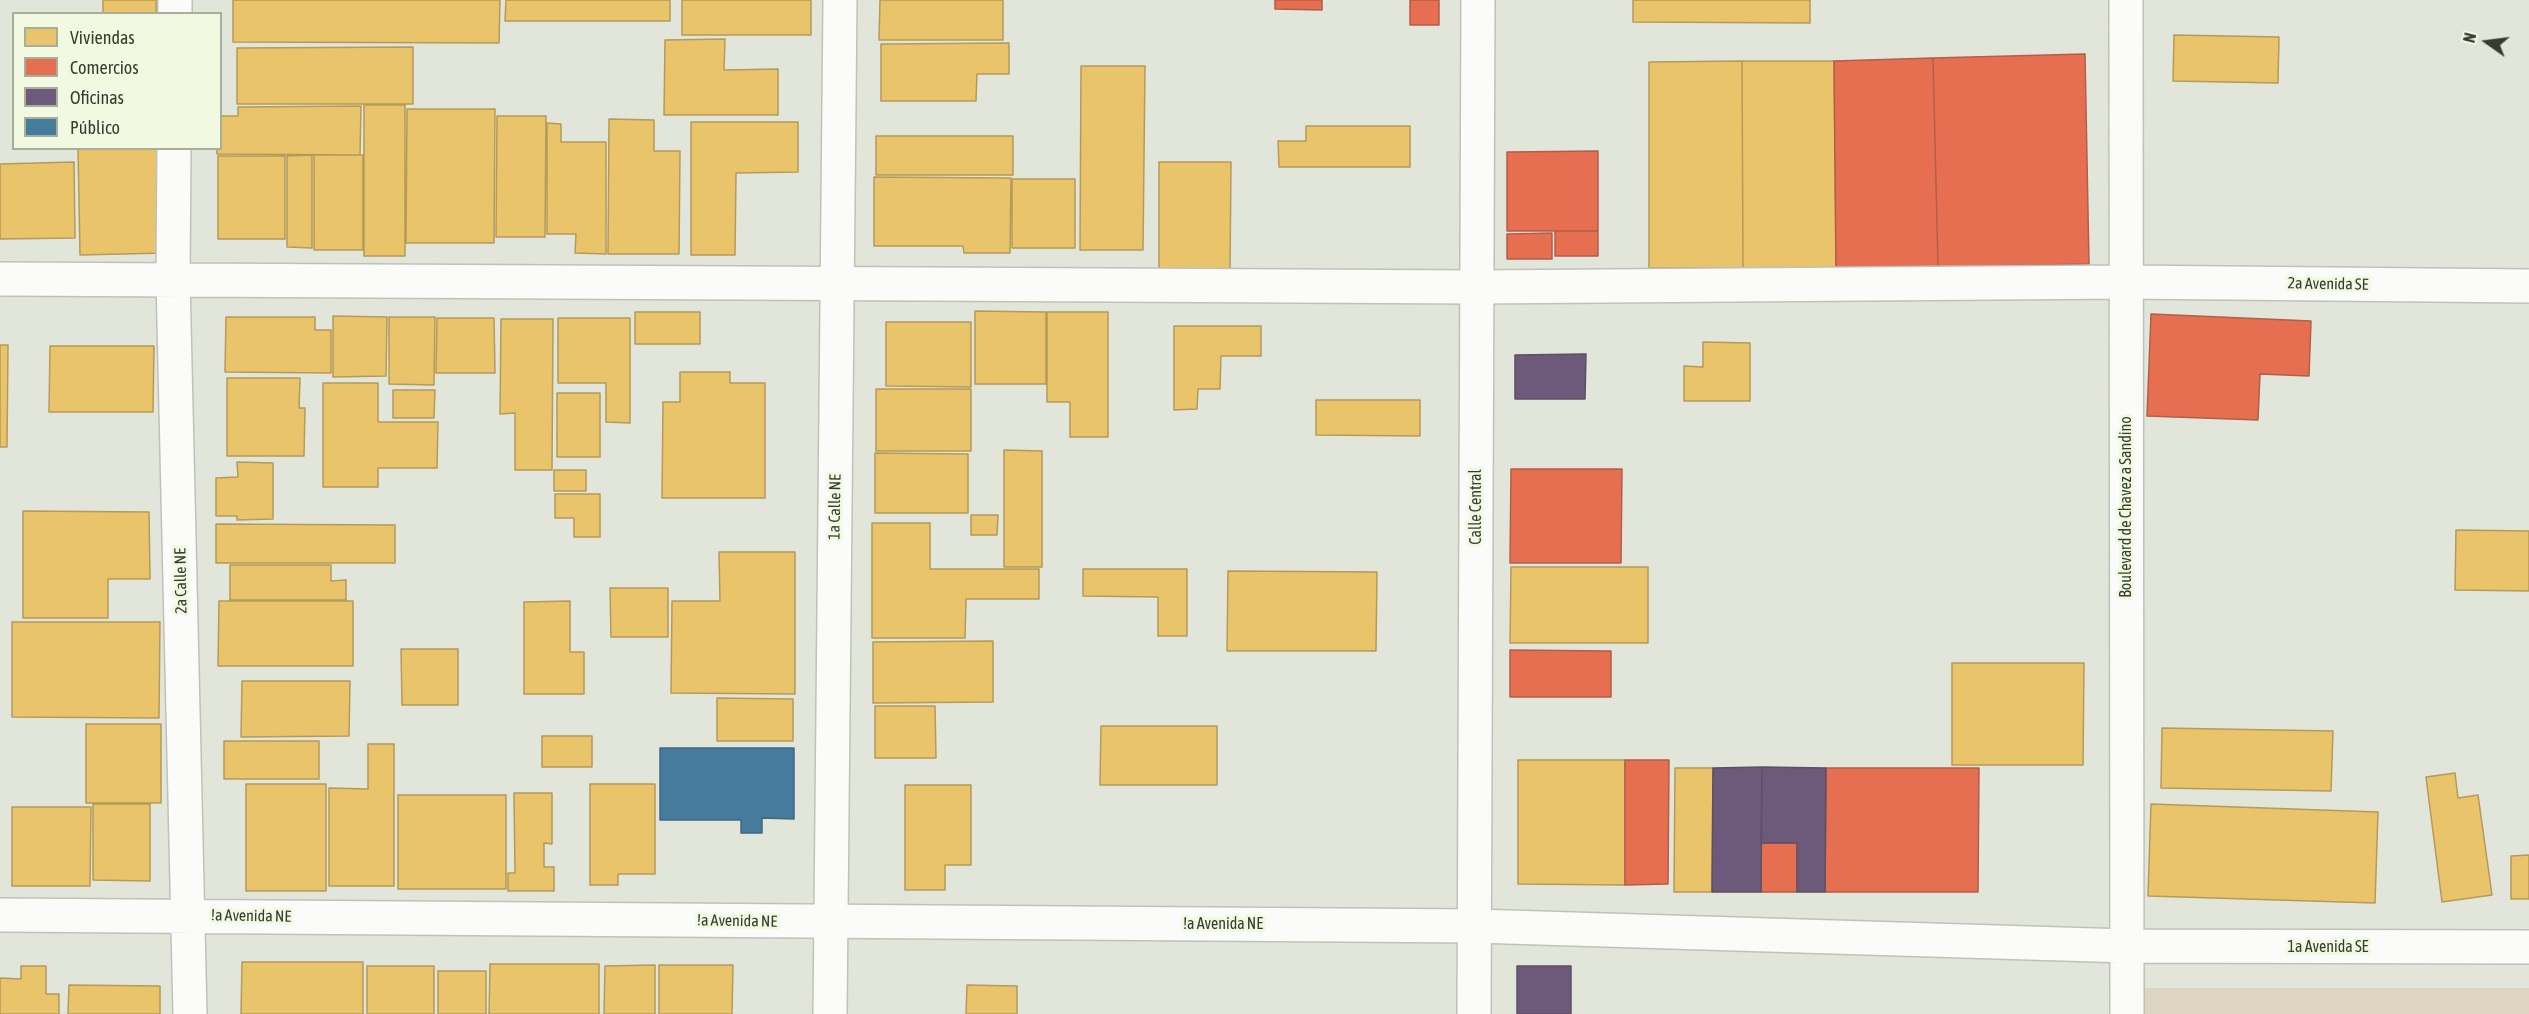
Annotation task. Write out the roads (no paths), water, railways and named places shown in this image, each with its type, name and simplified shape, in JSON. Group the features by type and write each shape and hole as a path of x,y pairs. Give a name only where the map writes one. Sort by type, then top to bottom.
{"main road":[{"name":"1a Calle NE","path":"831,1014 840,0"},
{"name":"Calle Central","path":"1474,1014 1478,0"},
{"name":"Boulevard de Chavez a Sandino","path":"2126,0 2127,1014"},
{"name":"2a Calle NE","path":"174,150 173,279 190,1014"},
{"name":"2a Avenida SE","path":"0,279 837,281 1477,287 2126,282 2529,286"},
{"name":"!a Avenida NE","path":"0,915 1475,926 2127,946"},
{"name":"1a Avenida SE","path":"2127,946 2529,947"}]}
